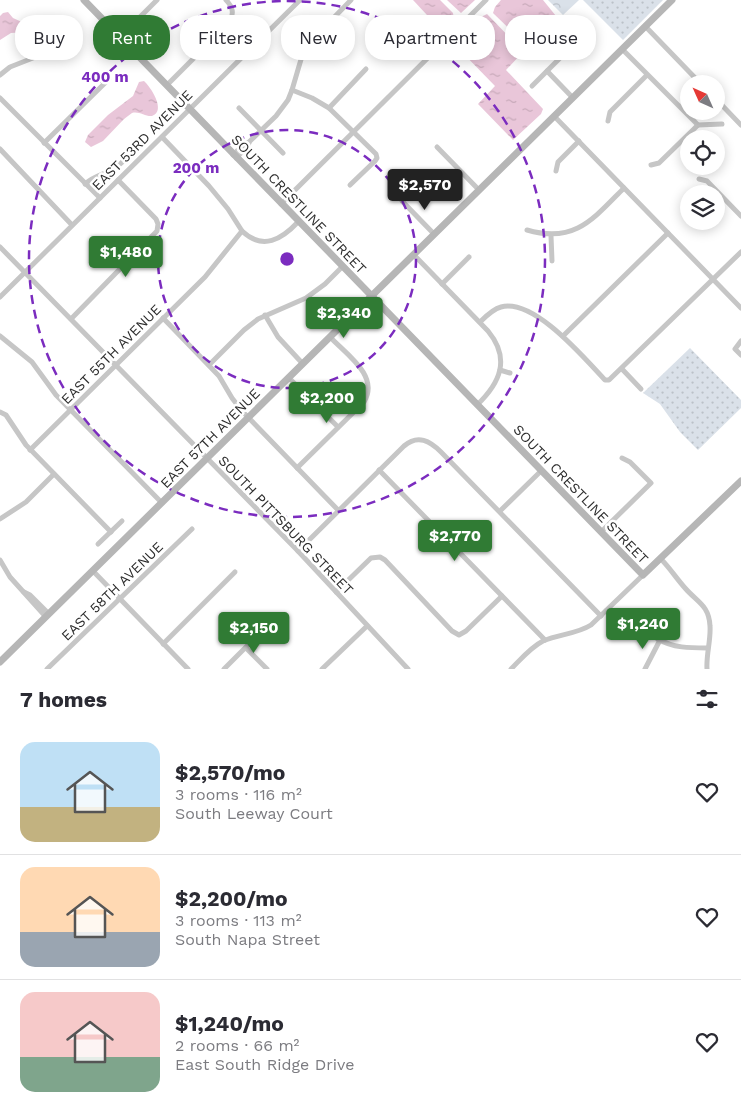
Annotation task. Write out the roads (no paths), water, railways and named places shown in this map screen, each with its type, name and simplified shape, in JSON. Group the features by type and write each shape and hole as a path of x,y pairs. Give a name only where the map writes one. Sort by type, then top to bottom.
{"main road":[{"name":"SOUTH CRESTLINE STREET","path":"84,0 99,15"},
{"name":"EAST 57TH AVENUE","path":"0,662 672,0"},
{"name":"SOUTH CRESTLINE STREET","path":"143,60 643,575"},
{"path":"643,575 741,481"}],"street":[{"path":"142,15 157,0"},
{"path":"167,85 230,22 233,15 232,6 226,0"},
{"name":"EAST 53RD AVENUE","path":"0,297 300,0"},
{"path":"235,156 243,145 249,142 282,108 292,90 299,63 311,41 351,0"},
{"path":"471,15 486,0"},
{"path":"645,26 692,75"},
{"path":"622,49 698,125"},
{"path":"0,75 10,67 28,60"},
{"path":"281,204 426,60"},
{"path":"532,86 558,60"},
{"path":"329,108 366,69"},
{"path":"547,71 573,98"},
{"path":"608,121 610,112 647,75"},
{"path":"44,143 109,79"},
{"path":"292,90 312,98 329,108 377,156 375,161 350,185"},
{"path":"0,98 99,199"},
{"path":"239,108 283,153"},
{"path":"725,108 741,125"},
{"path":"554,116 741,308"},
{"path":"651,165 659,163 698,125 722,124"},
{"path":"162,137 209,186 228,209 242,231 256,240 273,241 287,234 298,222"},
{"path":"556,171 558,162 579,141"},
{"path":"85,184 94,177 115,168 137,144"},
{"path":"437,147 479,190"},
{"path":"0,150 72,225"},
{"path":"699,179 707,181 741,216"},
{"path":"71,319 154,236 158,227 153,216 118,180"},
{"path":"527,230 551,236 567,232 585,224 624,188"},
{"path":"402,201 434,234"},
{"name":"EAST 55TH AVENUE","path":"30,450 208,274 242,231"},
{"path":"563,336 668,233"},
{"path":"551,236 552,261"},
{"name":"SOUTH PITTSBURG STREET","path":"0,247 298,551 408,669"},
{"path":"480,322 500,307 516,306 530,313 563,336 605,380 609,380 741,252"},
{"path":"414,255 480,322 496,344 500,370 494,386 477,405"},
{"path":"442,284 469,257"},
{"path":"209,365 244,330 265,315 306,298 325,284 342,267"},
{"path":"265,315 278,337 303,364"},
{"path":"163,318 222,379 237,406 338,510"},
{"path":"297,468 364,402 368,395 368,381 363,372 330,337"},
{"path":"0,338 32,362 56,394 162,503"},
{"path":"741,341 736,349 741,355"},
{"path":"622,369 641,389"},
{"path":"500,370 510,372"},
{"path":"289,378 338,427"},
{"path":"1,412 30,450 110,532"},
{"path":"298,551 407,443 420,439 434,444 601,616"},
{"path":"601,532 651,483 630,462 622,458"},
{"path":"379,470 545,640"},
{"path":"500,512 541,471"},
{"path":"0,519 26,502 54,474"},
{"path":"98,544 122,520"},
{"name":"EAST 58TH AVENUE","path":"48,669 192,529"},
{"path":"336,592 371,558 377,556 385,560 452,631 459,635 466,632 502,596"},
{"name":"SOUTH CRESTLINE STREET","path":"660,558 671,569 685,589 702,604 708,614 710,626 707,669"},
{"path":"0,560 10,577 24,591 27,597 48,615"},
{"path":"93,571 188,669"},
{"path":"163,644 235,572"},
{"path":"511,669 529,651 545,640 582,629 601,616 643,575"},
{"path":"606,611 674,646 707,648"},
{"path":"224,669 267,626 276,623"},
{"path":"322,669 367,626"},
{"path":"645,669 660,640"},
{"path":"246,648 267,669"}],"water":[{"path":"413,0 440,0 453,15 427,15"},
{"path":"447,0 475,0 461,13"},
{"path":"501,0 543,0 555,15 505,15 505,25 493,13"},
{"path":"8,12 15,19 15,33 11,33 0,40 0,16"},
{"path":"495,22 505,33 505,60 515,60 506,70 543,109 541,114 513,140 478,104 495,86 470,60 495,60"},
{"path":"144,81 156,98 158,109 156,113 150,116 132,113 103,141 91,147 85,142 88,135 108,115 133,96 139,82"}]}
